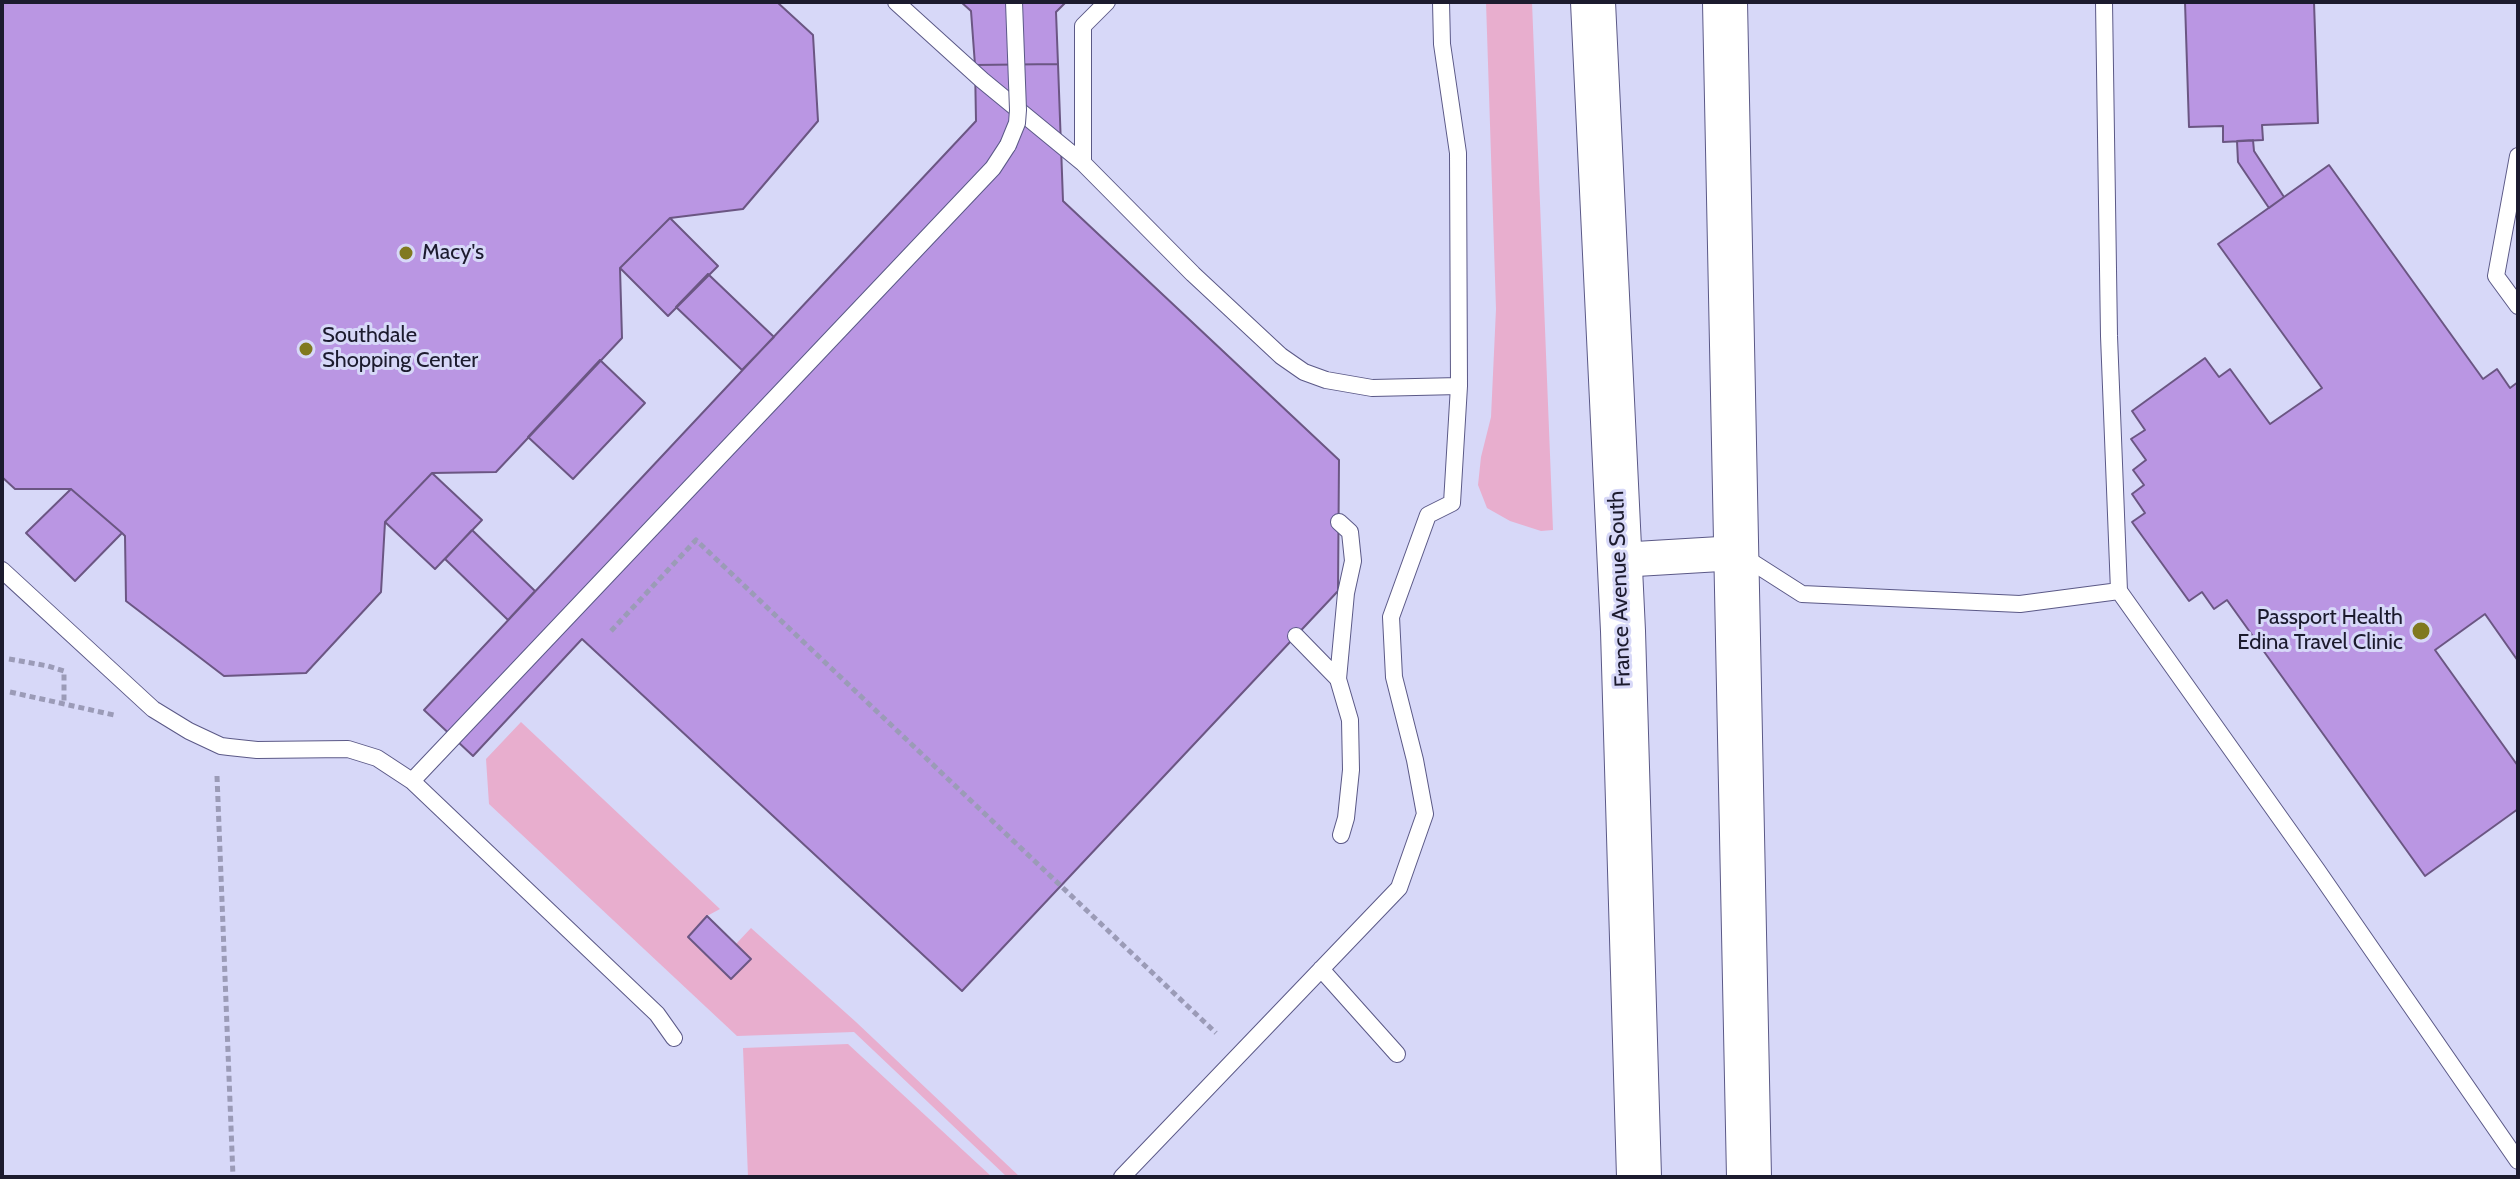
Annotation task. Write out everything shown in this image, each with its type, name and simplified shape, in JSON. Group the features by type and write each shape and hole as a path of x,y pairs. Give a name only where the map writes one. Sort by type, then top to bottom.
{"main road":[{"name":"France Avenue South","path":"1593,2 1619,560 1639,1177"},
{"path":"1725,2 1749,1177"}],"street":[{"path":"1619,560 1737,553"}],"lane":[{"path":"412,781 993,168 1008,145 1017,123 1014,2"},
{"path":"1083,163 1083,26 1107,2"},
{"path":"1122,1177 1399,888 1425,814 1394,677 1391,617 1428,515 1452,503 1459,386 1458,153 1442,44 1441,2"},
{"path":"2104,2 2109,336 2119,591 2518,1161"},
{"path":"903,4 982,80 1083,163 1193,274 1281,356 1304,372 1336,383 1372,388 1459,386"},
{"path":"2518,156 2496,276 2518,306"},
{"path":"1339,522 1350,532 1353,561 1346,593 1338,679 1350,720 1351,770 1341,835"},
{"path":"1737,553 1802,594 2020,604 2119,591"},
{"path":"2,570 153,709 189,731 229,747 257,750 348,749 377,758 412,781 657,1014 674,1038"},
{"path":"1296,636 1338,679"},
{"path":"1321,969 1397,1054"}],"path":[{"path":"611,631 696,540 1216,1033"},
{"path":"9,659 64,671 64,702"},
{"path":"10,692 121,717"},
{"path":"217,776 233,1177"}],"shaded area":[{"path":"1486,2 1532,2 1553,530 1541,531 1510,521 1487,508 1478,485 1491,417 1496,309"},
{"path":"521,722 720,909 707,916 688,937 731,978 751,959 736,944 751,928 1020,1177 1007,1177 854,1032 737,1036 489,804 486,759"},
{"path":"848,1044 992,1177 748,1177 743,1048"}],"building":[{"name":"Southdale Shopping Center","path":"2,2 777,2 813,35 818,121 743,209 670,218 620,268 622,338 496,472 432,473 385,522 381,592 306,673 224,676 126,601 125,536 122,533 71,489 15,489 2,477"},
{"path":"961,2 1066,2 1056,12 1058,64 975,65 971,11"},
{"path":"2185,2 2314,2 2318,123 2262,125 2263,140 2223,142 2223,126 2189,127"},
{"path":"1058,64 1063,201 1339,460 1338,591 962,991 582,639 473,756 424,710 976,121 975,65"},
{"path":"2253,140 2254,151 2284,197 2269,208 2238,162 2237,141"},
{"path":"2329,165 2483,379 2497,369 2510,388 2518,382 2518,661 2485,614 2435,650 2518,766 2518,809 2425,876 2227,600 2214,609 2202,592 2189,601 2132,522 2145,513 2132,494 2144,485 2133,470 2146,460 2131,439 2145,430 2132,411 2205,358 2219,377 2230,369 2270,424 2322,388 2218,244"},
{"path":"670,218 718,266 668,316 620,268"},
{"path":"708,274 774,337 742,370 676,307"},
{"path":"600,360 645,403 573,479 528,437"},
{"path":"432,473 482,520 435,569 385,522"},
{"path":"71,489 122,533 75,581 26,533"},
{"path":"472,530 535,591 508,620 445,559"},
{"path":"707,916 751,959 731,979 688,937"}],"place":[{"name":"Macy's","path":"406,253"},
{"name":"Southdale Shopping Center","path":"306,349"},
{"name":"Passport Health Edina Travel Clinic","path":"2421,631"}]}
